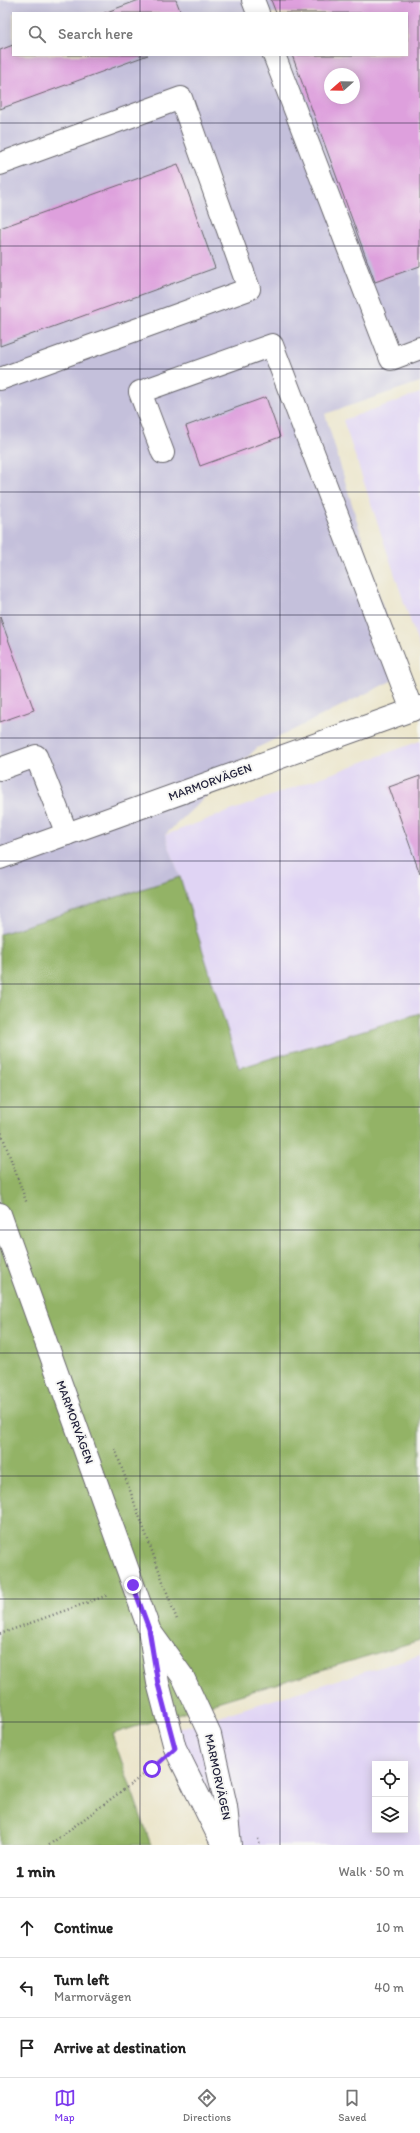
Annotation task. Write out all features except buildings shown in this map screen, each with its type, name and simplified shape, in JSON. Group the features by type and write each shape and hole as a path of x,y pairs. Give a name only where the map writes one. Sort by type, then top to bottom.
{"street":[{"path":"253,0 258,12"},
{"path":"274,56 391,359 420,348"},
{"path":"0,164 181,98 250,289 0,379"},
{"path":"163,453 140,392 272,345 416,708"},
{"name":"MARMORVÄGEN","path":"0,858 416,708"},
{"path":"0,769 36,756 66,834"},
{"name":"MARMORVÄGEN","path":"0,1214 149,1629 158,1684 175,1748 206,1814 223,1845"},
{"name":"MARMORVÄGEN","path":"149,1629 183,1677 210,1735 226,1806 230,1845"}],"path":[{"path":"0,1129 30,1212"},
{"path":"114,1445 180,1626"},
{"path":"0,1634 133,1585"},
{"path":"49,1845 130,1786 175,1748"},
{"path":"256,1832 260,1845"}],"shaded area":[{"path":"0,0 420,0 420,382 325,414 403,675 257,748 165,835 180,877 0,934"},
{"path":"420,393 420,650 343,420"},
{"path":"420,741 420,1013 239,1068 180,877 165,835"},
{"path":"420,1655 420,1845 214,1845 173,1730"}],"green space":[{"path":"180,877 239,1068 420,1013 420,1640 112,1734 151,1845 0,1845 0,934"}],"route":[{"path":"133,1585 149,1629 158,1684 175,1748 152,1769"}]}
